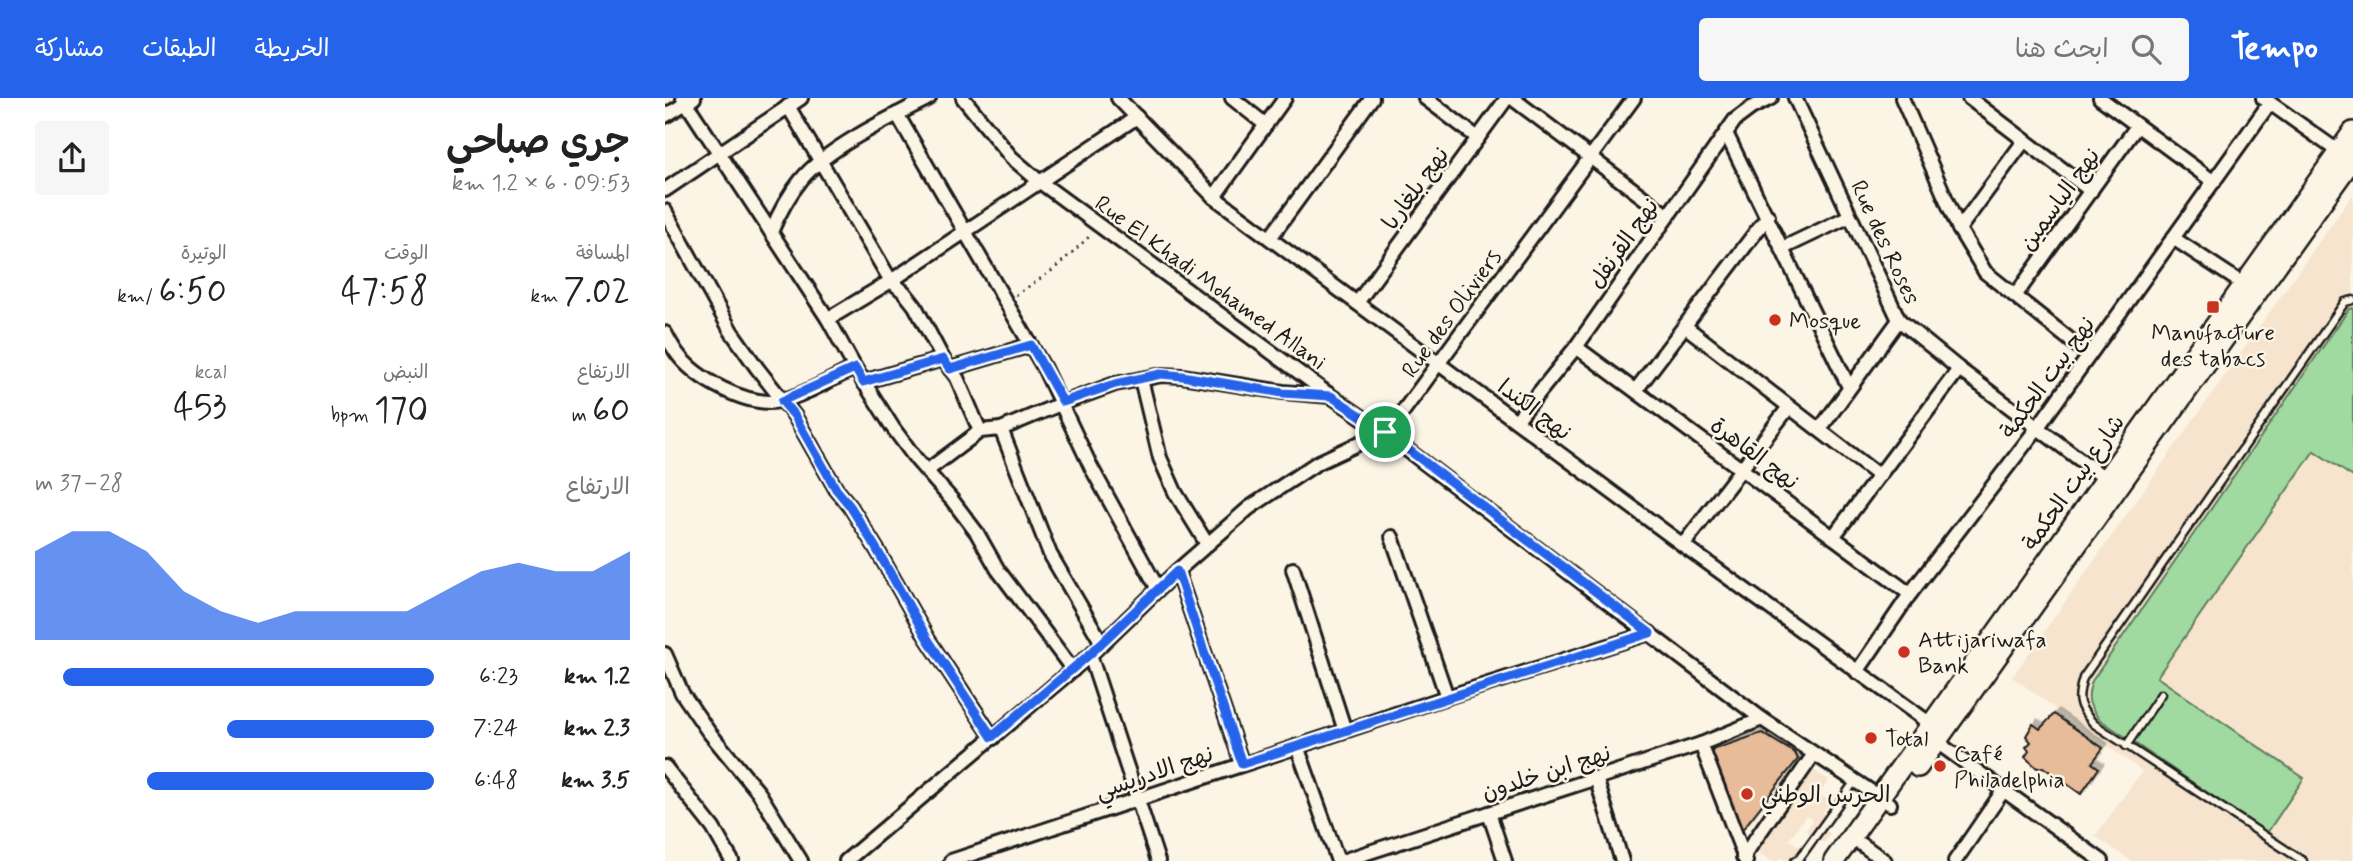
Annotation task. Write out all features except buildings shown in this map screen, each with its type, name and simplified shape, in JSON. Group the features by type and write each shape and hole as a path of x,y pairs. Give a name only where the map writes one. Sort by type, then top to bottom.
{"main road":[{"name":"شارع بيت الحكمة","path":"1834,861 1885,800 1933,734 2346,155 2353,132"},
{"name":"شارع بيت الحكمة","path":"1933,734 2106,479 2243,284 2346,155"},
{"name":"شارع بيت الحكمة","path":"1850,861 1885,800"}],"street":[{"path":"665,190 801,98"},
{"path":"771,232 785,201 801,178 818,161 929,98"},
{"name":"Rue El Khadi Mohamed Allani","path":"963,98 1011,158 1040,182 1331,396 1385,432 1762,719 1885,800"},
{"name":"نهج الكندا","path":"1118,98 1214,197 1683,545 1925,720 1933,734 2003,791 2101,861"},
{"path":"1232,98 1266,125"},
{"path":"1214,197 1285,98"},
{"path":"1270,238 1372,98"},
{"path":"1425,98 1478,138"},
{"name":"نهج بلغاريا","path":"1357,303 1507,98"},
{"path":"1512,98 1668,216"},
{"name":"Rue des Oliviers","path":"846,861 1073,670 1177,571 1249,508 1317,463 1385,432 1403,413 1634,98"},
{"name":"نهج القرنفل","path":"1516,421 1576,346 1734,120 1771,98"},
{"name":"Rue des Roses","path":"1795,98 1899,320 1959,369 2106,479"},
{"path":"1902,98 1959,229 1985,272 2089,355"},
{"path":"1969,98 2091,191"},
{"path":"2100,98 2214,182"},
{"path":"665,117 688,100 719,154 828,319 863,382 893,428 977,533 998,570 1073,670"},
{"path":"2266,101 2346,155"},
{"name":"نهج بيت الحكمة","path":"1857,672 1910,594 2038,427 2214,182 2266,101"},
{"path":"787,106 891,281 915,306 957,378 980,431"},
{"path":"897,114 1007,300 1063,402 1091,467 1158,589"},
{"path":"828,319 891,281 1137,117"},
{"name":"نهج الياسمين","path":"2015,296 2137,126"},
{"path":"1726,133 1849,387"},
{"path":"1959,229 2024,141"},
{"path":"665,211 731,331 794,415 836,489 876,548 927,638 992,737"},
{"path":"1636,390 1767,216"},
{"path":"1783,248 1850,216"},
{"path":"2173,238 2243,284"},
{"path":"1820,429 1899,320"},
{"path":"1686,327 1879,476"},
{"path":"665,333 676,353 713,383 754,401 782,401 855,368"},
{"path":"863,382 1031,345"},
{"name":"نهج القاهرة","path":"1576,346 1910,594"},
{"path":"1833,537 1959,369"},
{"path":"928,470 980,431 1001,429 1063,402 1115,384 1161,374 1283,393 1331,396"},
{"path":"1141,379 1160,458 1175,492 1207,544"},
{"path":"1683,545 1789,407"},
{"path":"1001,429 1050,554 1102,643"},
{"path":"1392,537 1447,697"},
{"path":"1293,569 1345,731"},
{"path":"1177,571 1242,764"},
{"name":"نهج الادريسي","path":"951,861 1447,697 1650,633"},
{"path":"665,654 682,693 708,732 759,793 801,861"},
{"path":"1090,654 1158,861"},
{"name":"نهج ابن خلدون","path":"1340,861 1701,744 1762,719"},
{"path":"1701,744 1744,859"},
{"path":"1297,746 1340,861"},
{"path":"1744,859 1814,754"},
{"path":"665,767 713,828 732,861"},
{"path":"1596,778 1622,861"},
{"path":"1955,861 2003,791"},
{"path":"1489,813 1505,861"},
{"path":"1861,844 1885,861"},
{"path":"1385,847 1390,861"}],"lane":[{"path":"2303,861 2094,724 2083,712 2078,696 2083,678 2345,302 2353,300"},
{"path":"2126,746 2161,694"},
{"path":"1795,861 1855,781"}],"path":[{"path":"1007,300 1053,270 1101,227"}],"shaded area":[{"path":"2353,194 2353,861 2131,861 2095,836 2142,771 2012,677"},
{"path":"1813,770 1829,780 1820,794 1831,802 1822,813 1832,820 1826,830 1830,834 1824,843 1806,831 1813,820 1806,815 1789,840 1803,848 1793,861 1780,857 1778,861 1771,861 1755,850 1808,772"}],"green space":[{"path":"2353,308 2353,477 2314,451 2157,677 2304,778 2267,833 2099,719 2090,705 2089,692 2092,681 2349,309"}],"place":[{"name":"Manufacture des tabacs","path":"2213,307"},
{"name":"Mosque","path":"1775,320"},
{"name":"Attijariwafa Bank","path":"1904,652"},
{"name":"Total","path":"1871,738"},
{"name":"Café Philadelphia","path":"1940,766"},
{"name":"الحرس الوطني","path":"1747,794"}],"route":[{"path":"1031,345 1063,402 1115,384 1161,374 1283,393 1331,396 1385,432 1650,633 1242,764 1177,571 1090,654 992,737 927,638 876,548 836,489 794,415 782,401 855,368 863,382 943,359 950,369 1031,345"}]}
